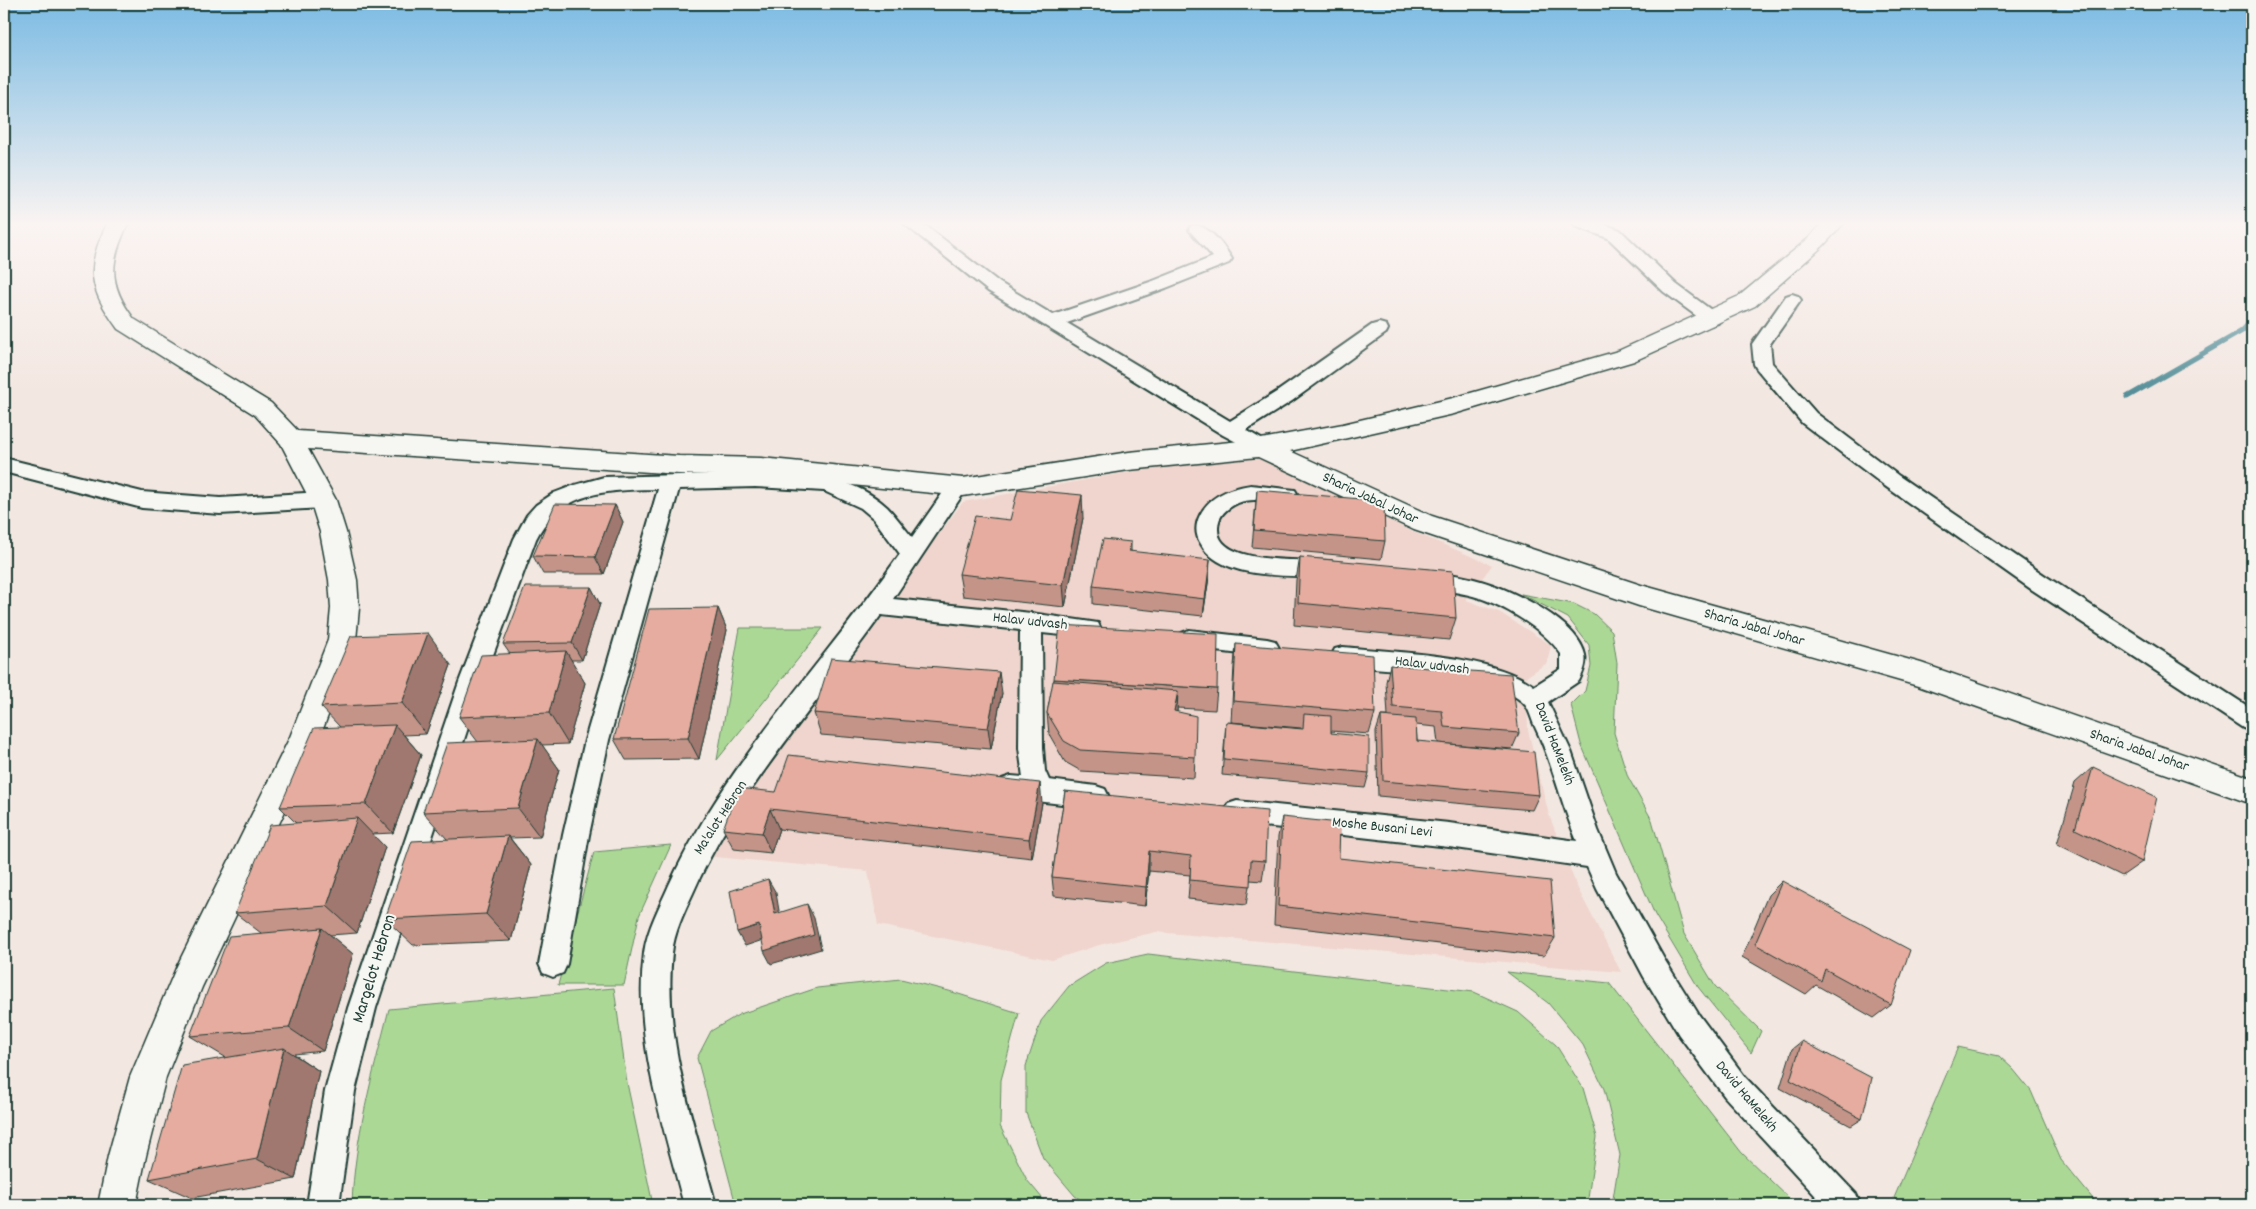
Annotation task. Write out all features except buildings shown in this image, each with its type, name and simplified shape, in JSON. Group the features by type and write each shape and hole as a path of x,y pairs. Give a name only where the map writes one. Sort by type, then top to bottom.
{"street":[{"path":"102,278 104,291 112,307 126,324 263,409 292,439 323,500 333,532 343,580 345,608 342,640 305,737 188,980 148,1077 127,1156 117,1205"},
{"path":"982,278 994,288 1261,448"},
{"path":"1051,322 1177,278"},
{"path":"1660,278 1712,319"},
{"path":"292,439 679,466 761,467 958,486 1129,461 1261,448 1343,432 1454,406 1626,356 1712,319 1747,301 1773,278"},
{"path":"1792,300 1761,344 1763,364 1809,418 1892,481 2031,577 2252,721"},
{"path":"1230,430 1286,396 1379,329"},
{"name":"Sharia Jabal Johar","path":"1261,448 1423,523 1639,595 1921,675 2252,791"},
{"path":"4,465 142,500 220,506 323,500"},
{"name":"Margelot Hebron","path":"323,1205 340,1091 362,1008 471,682 525,539 536,518 550,506 567,496 595,486 614,483 755,480 825,484 868,503 881,514 912,553"},
{"path":"553,964 576,829 605,708 648,567 671,482"},
{"name":"Ma'alot Hebron","path":"700,1205 669,1082 659,1025 656,987 659,950 689,866 730,800 876,606 958,486"},
{"path":"1321,498 1248,492 1229,499 1216,506 1208,519 1207,529 1210,544 1223,555 1244,563 1351,571"},
{"name":"David HaMelekh","path":"1400,574 1445,581 1482,590 1513,603 1540,619 1572,651 1574,663 1571,674 1534,699 1559,751 1585,830 1606,880 1654,968 1689,1025 1735,1087 1786,1145 1845,1205"},
{"name":"Halav udvash","path":"876,606 1108,630"},
{"path":"1031,622 1031,748 1034,771 1041,791"},
{"path":"1166,637 1292,650"},
{"name":"Halav udvash","path":"1320,654 1472,670 1503,679 1522,688 1534,699"},
{"path":"992,785 1118,799"},
{"name":"Moshe Busani Levi","path":"1216,810 1449,835 1596,856"}],"shaded area":[{"path":"1263,458 1409,530 1492,565 1466,600 1499,612 1551,645 1547,663 1526,677 1528,730 1549,815 1577,887 1621,972 1156,932 1099,945 1052,960 878,925 868,871 704,856 749,787 963,502 1146,469"}],"green space":[{"path":"1521,594 1574,604 1594,614 1612,631 1617,663 1614,733 1628,777 1652,820 1684,934 1715,986 1761,1031 1751,1053 1698,987 1655,915 1581,744 1571,705 1585,691 1591,666 1589,645 1568,618"},
{"path":"740,628 823,628 717,760"},
{"path":"671,845 639,916 624,985 558,985 594,852"},
{"path":"1148,954 1474,992 1518,1012 1556,1045 1583,1088 1597,1137 1587,1205 1089,1205 1075,1196 1043,1158 1026,1113 1026,1066 1041,1021 1069,986 1106,963"},
{"path":"1507,972 1609,983 1742,1153 1796,1205 1612,1205 1620,1155 1604,1089 1583,1045 1548,1003"},
{"path":"901,979 949,991 1019,1013 1001,1080 1000,1126 1027,1180 1048,1205 736,1205 697,1058 711,1031 740,1014 817,988"},
{"path":"614,988 627,1083 653,1205 352,1205 360,1131 389,1009"},
{"path":"1958,1047 1999,1056 2013,1069 2031,1091 2061,1160 2098,1205 1902,1205 1894,1198"}],"waterway":[{"path":"2127,397 2242,331 2252,320"}]}
